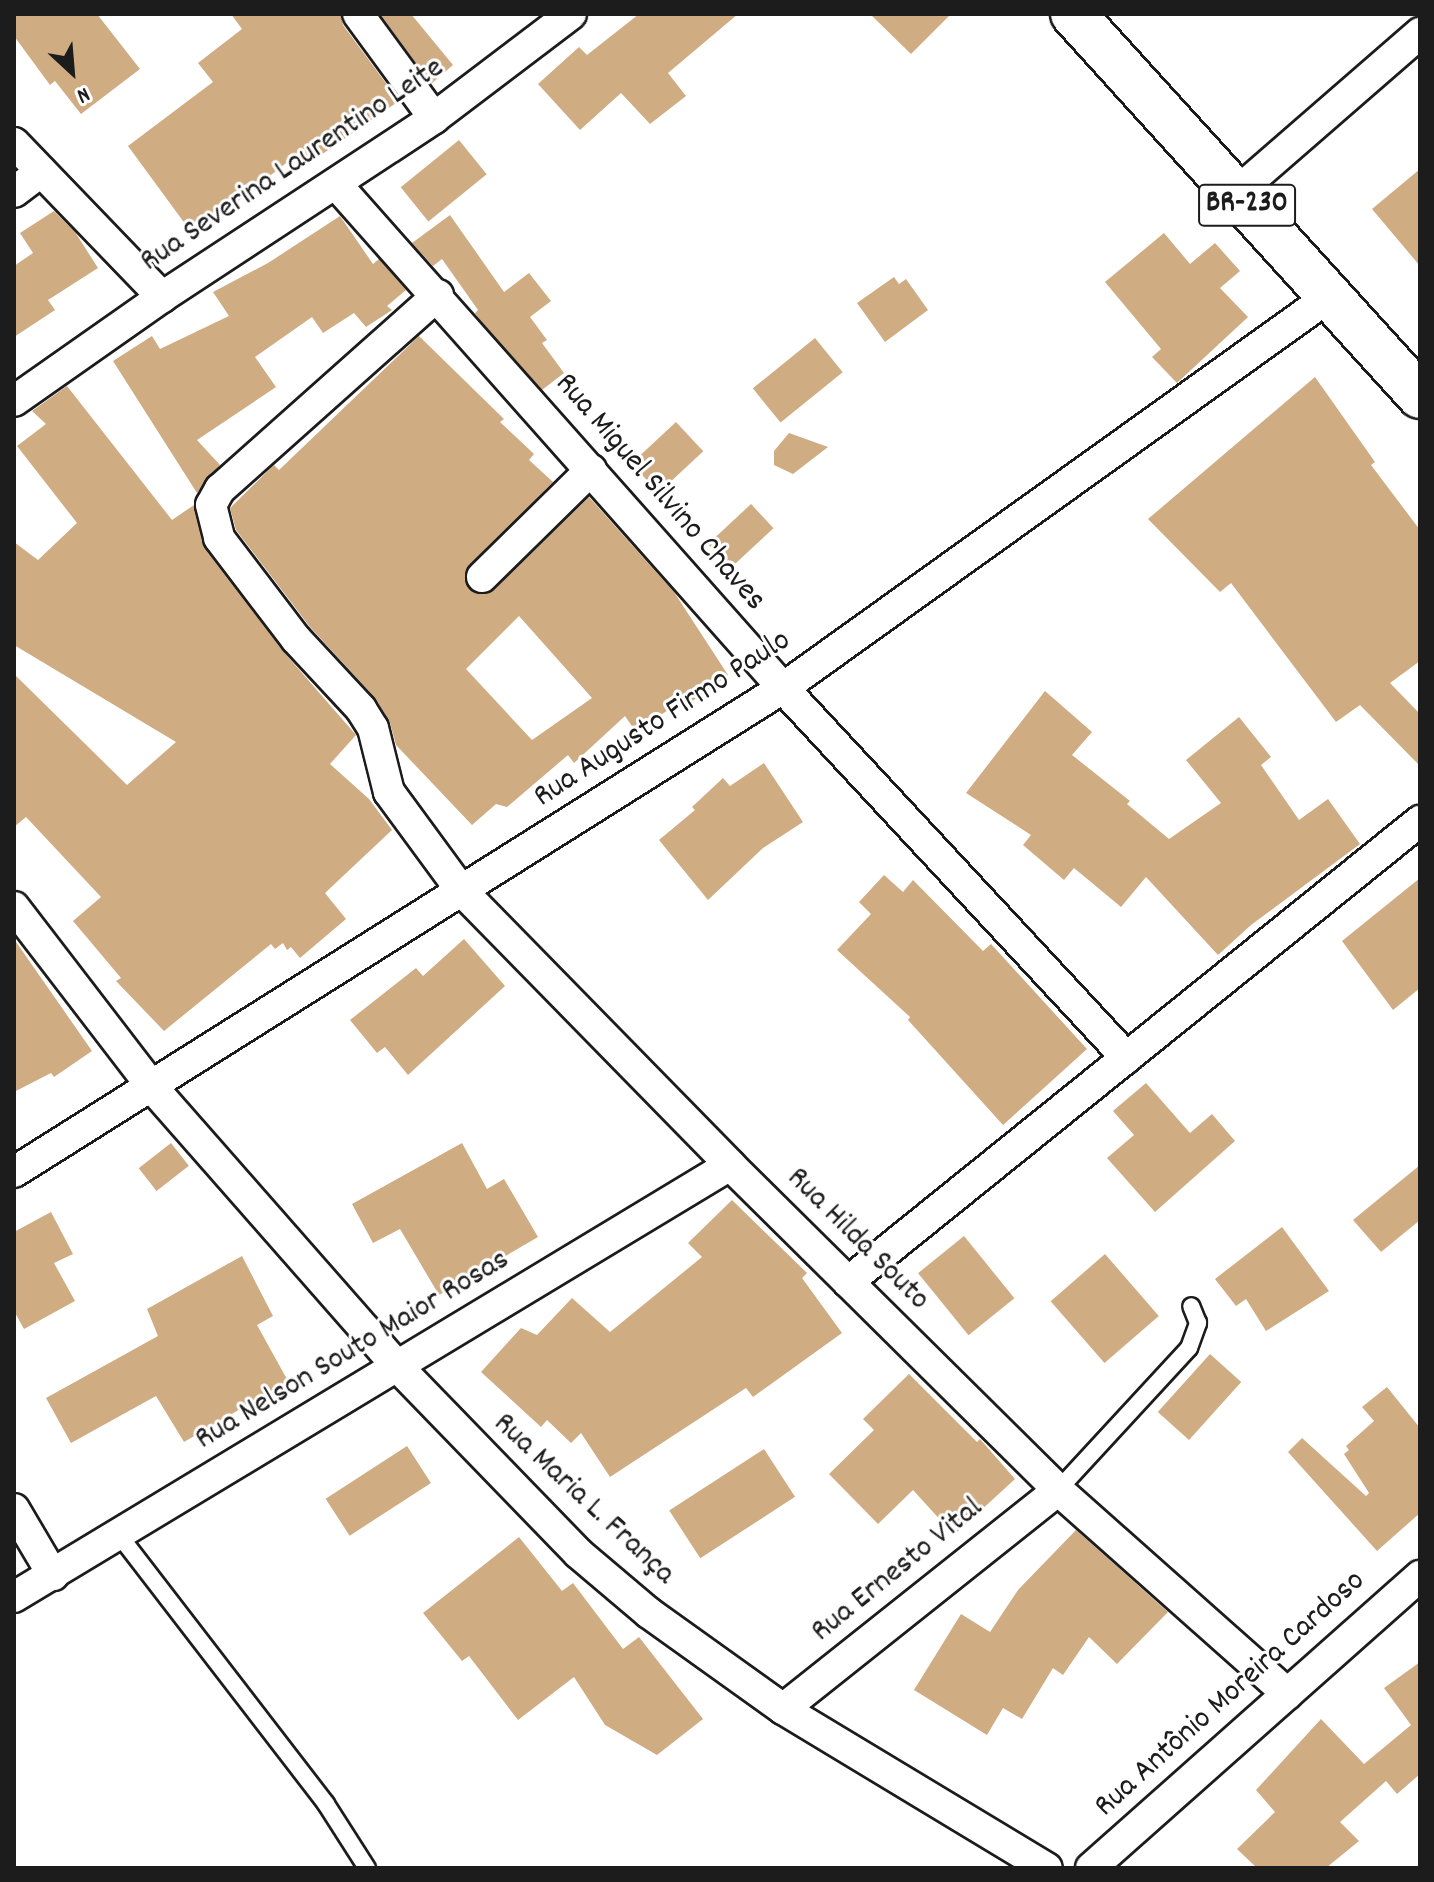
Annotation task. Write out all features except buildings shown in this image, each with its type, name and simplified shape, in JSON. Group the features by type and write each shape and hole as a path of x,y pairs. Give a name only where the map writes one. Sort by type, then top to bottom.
{"main road":[{"name":"BR-230","path":"1073,14 1420,396"}],"street":[{"path":"358,14 434,118"},
{"name":"Rua Severina Laurentino Leite","path":"14,401 162,297 434,118 571,14"},
{"path":"1236,193 1420,33"},
{"path":"14,143 162,297"},
{"path":"14,192 41,172"},
{"name":"Rua Miguel Silvino Chaves","path":"336,184 438,295 783,688 1127,1058"},
{"name":"Rua Hilda Souto","path":"438,295 220,489 211,505 215,530 229,553 296,639 361,709 373,728 389,792 461,890 730,1165 1058,1490 1288,1694"},
{"name":"Rua Augusto Firmo Paulo","path":"14,1172 783,688 1330,296"},
{"path":"482,577 591,470"},
{"path":"848,1282 1420,821"},
{"name":"Rua Maria L. França","path":"14,907 152,1087 397,1366 578,1553 649,1613 783,1709 1047,1868"},
{"name":"Rua Nelson Souto Maior Rosas","path":"14,1597 730,1165"},
{"name":"Rua Ernesto Vital","path":"783,1709 1058,1490"},
{"path":"14,1509 53,1575"},
{"name":"Rua Antônio Moreira Cardoso","path":"1091,1868 1420,1576"}],"lane":[{"path":"1058,1490 1189,1348 1198,1323 1191,1306"},
{"path":"119,1535 326,1804 367,1868"}]}
